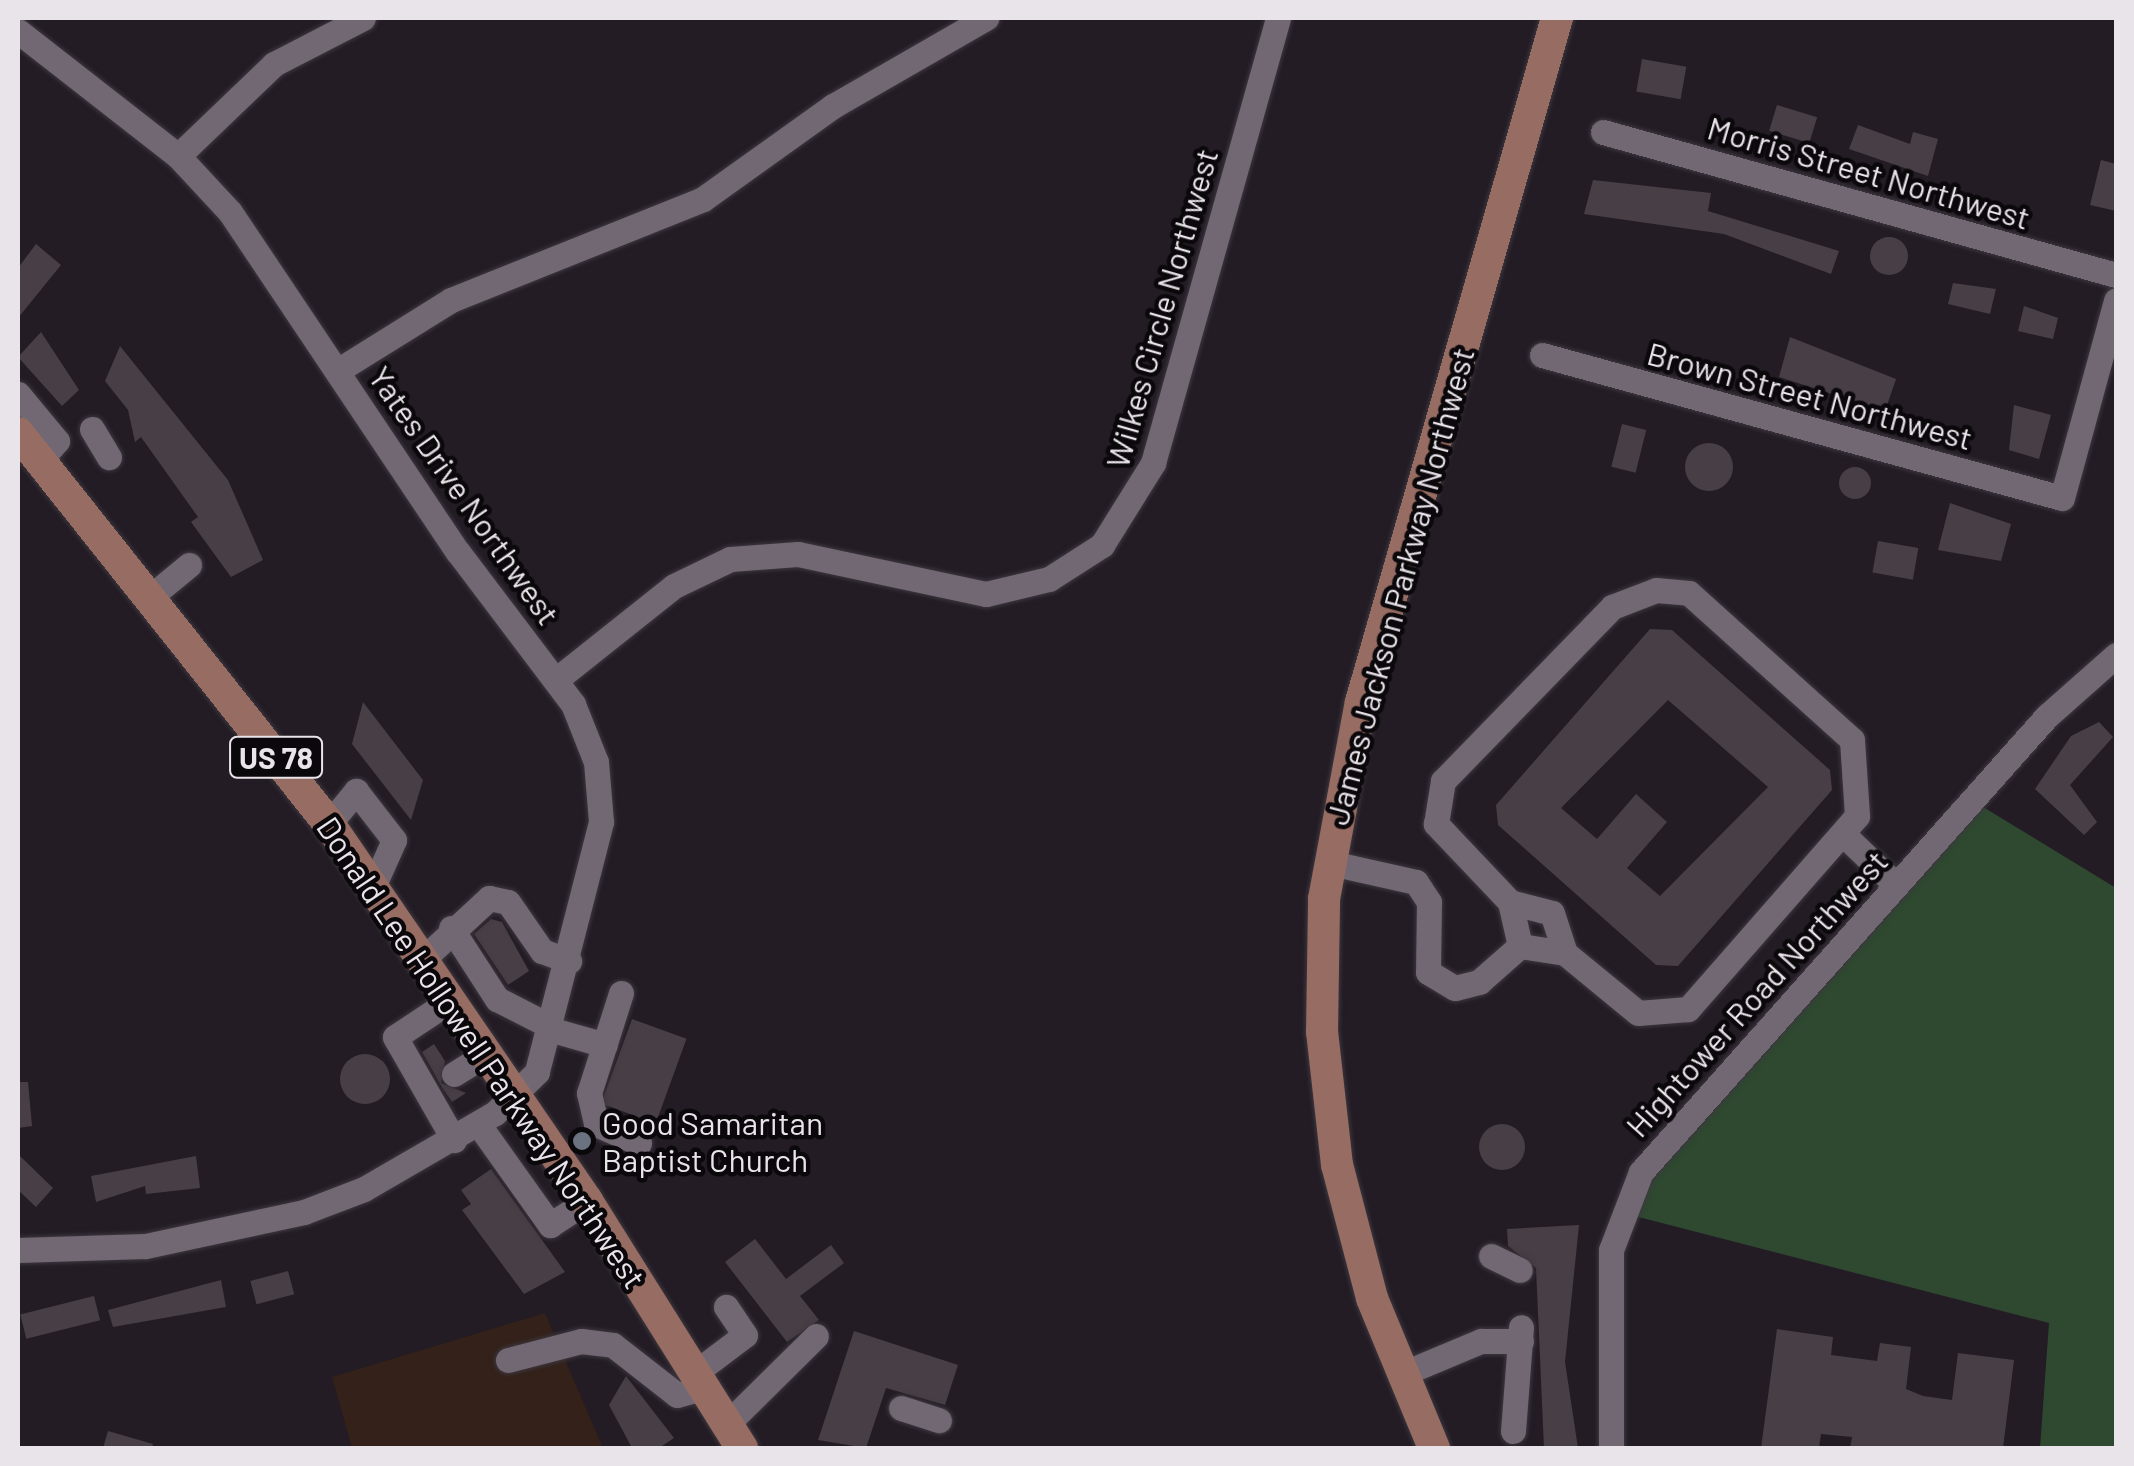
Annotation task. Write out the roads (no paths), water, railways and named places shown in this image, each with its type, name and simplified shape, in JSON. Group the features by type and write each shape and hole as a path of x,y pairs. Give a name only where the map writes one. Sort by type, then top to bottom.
{"main road":[{"name":"James Jackson Parkway Northwest","path":"1434,1448 1402,1374 1352,1233 1326,1099 1320,967 1331,863 1361,702 1556,18"},
{"name":"Donald Lee Hollowell Parkway Northwest","path":"18,432 330,824 587,1200 735,1436"}],"street":[{"path":"178,156 274,64 363,18"},
{"path":"337,371 451,300 703,199 833,106 986,18"},
{"name":"Wilkes Circle Northwest","path":"556,679 674,586 730,560 798,554 986,594 1049,579 1102,546 1153,463 1278,18"},
{"name":"Yates Drive Northwest","path":"18,31 178,156 230,212 337,371 556,679 586,734 601,793 599,851 550,1028 536,1072 515,1096 454,1140 364,1190 286,1217 145,1246 18,1250"},
{"name":"Morris Street Northwest","path":"1604,132 2116,275"},
{"name":"Brown Street Northwest","path":"1542,355 2062,498 2116,300"},
{"path":"18,394 57,441 40,460"},
{"path":"92,429 109,458"},
{"path":"149,598 189,565"},
{"path":"1331,863 1416,882 1429,902 1422,956 1443,983 1479,982 1520,946 1566,953 1624,1000 1651,1016 1688,1009 1844,834 1862,781 1852,740 1689,593 1656,590 1612,607 1436,798 1436,824 1461,854 1510,902 1552,913 1566,953"},
{"name":"Hightower Road Northwest","path":"1611,1448 1608,1281 1626,1197 2047,716 2116,655"},
{"path":"330,824 356,791 394,840 373,887"},
{"path":"1844,834 1896,885"},
{"path":"423,959 451,928 489,898 508,902 542,950 569,961"},
{"path":"1510,902 1520,946"},
{"path":"451,928 497,998 550,1028 605,1045"},
{"path":"621,992 589,1093 596,1124 639,1143"},
{"path":"454,1140 440,1086 394,1038 497,998"},
{"path":"440,1086 487,1053"},
{"path":"478,1125 550,1225 587,1200"},
{"path":"1492,1256 1520,1270"},
{"path":"508,1360 582,1341 612,1345 677,1395 700,1380 745,1335 726,1307"},
{"path":"1402,1374 1480,1342 1521,1334 1513,1431"},
{"path":"735,1436 816,1336"},
{"path":"900,1408 939,1420"}],"place":[{"name":"Good Samaritan Baptist Church","path":"582,1141"}]}
